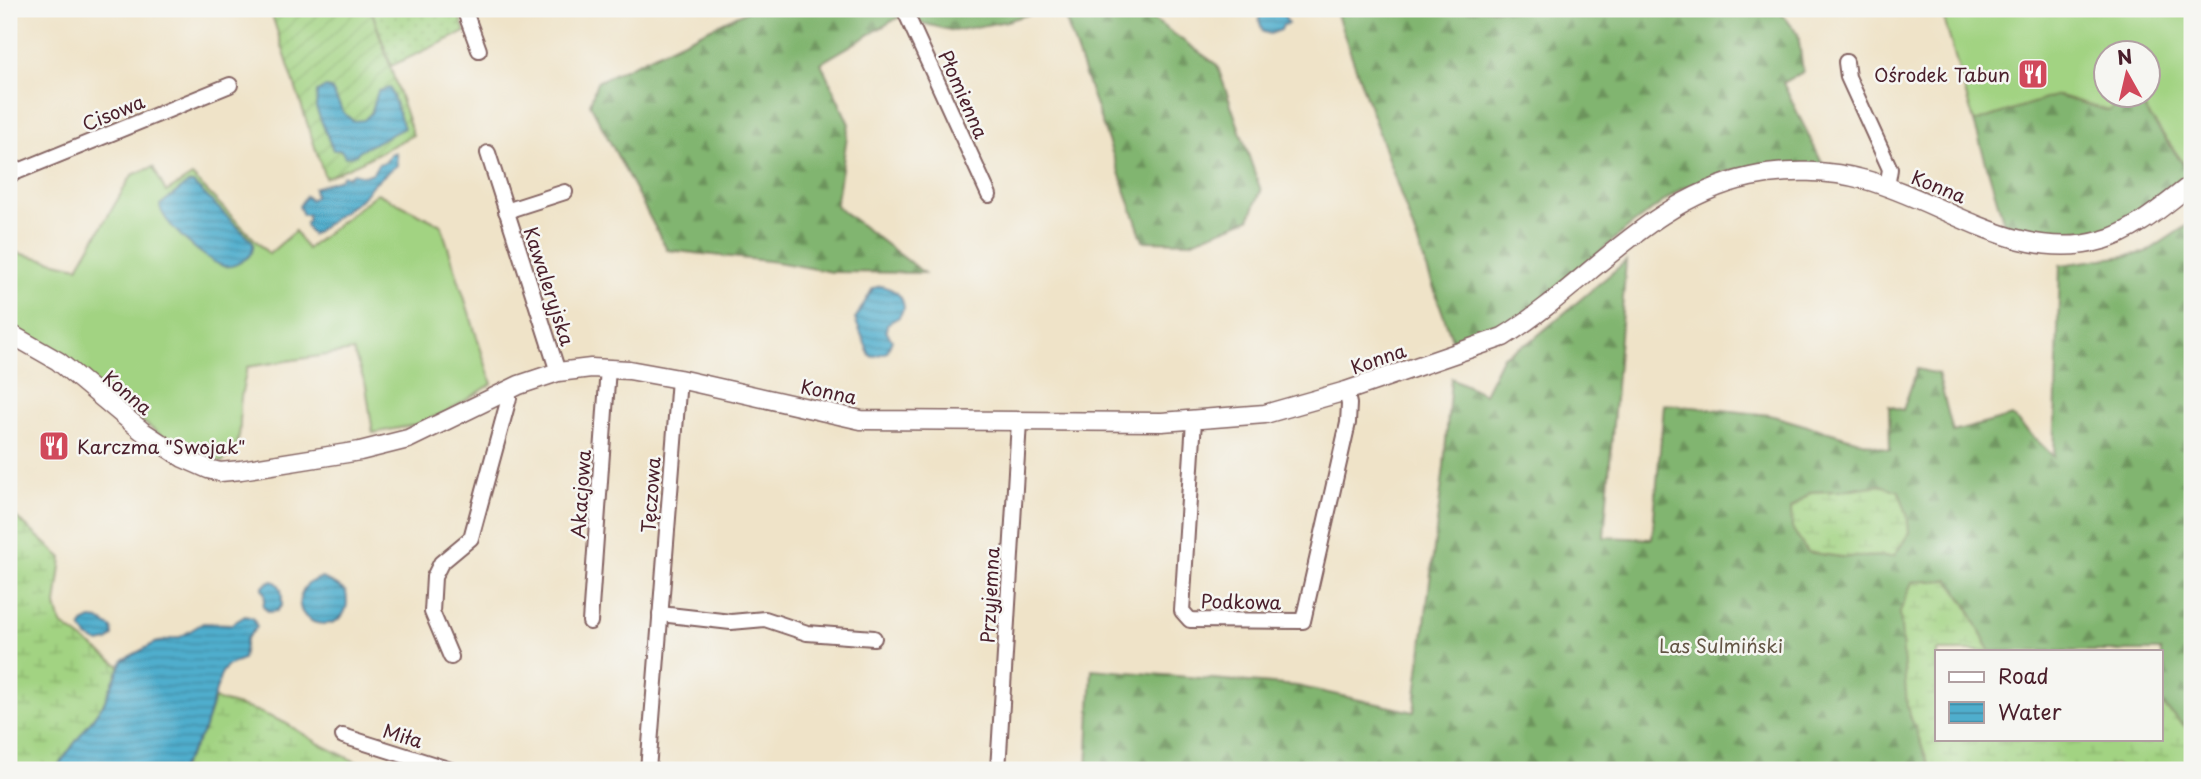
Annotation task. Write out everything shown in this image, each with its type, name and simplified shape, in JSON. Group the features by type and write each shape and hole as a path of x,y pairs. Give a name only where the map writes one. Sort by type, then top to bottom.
{"street":[{"path":"464,9 479,50"},
{"name":"Płomienna","path":"904,9 989,195"},
{"path":"1846,62 1849,78 1890,169 1887,187"},
{"name":"Cisowa","path":"9,173 230,85"},
{"name":"Kawaleryjska","path":"488,153 558,372"},
{"name":"Konna","path":"9,333 58,361 156,442 208,470 220,472 396,443 505,391 558,372 591,368 608,368 679,379 861,420 1116,423 1194,420 1265,414 1346,391 1503,337 1524,324 1638,231 1671,208 1707,190 1752,177 1787,173 1844,175 1887,187 2014,239 2064,247 2092,243 2120,234 2134,227 2192,184"},
{"name":"Kawaleryjska","path":"506,211 565,192"},
{"name":"Akacjowa","path":"590,622 608,368"},
{"name":"Tęczowa","path":"648,770 679,379"},
{"path":"451,657 432,612 434,577 442,563 471,538 509,398 505,391"},
{"name":"Podkowa","path":"1194,420 1182,611 1190,620 1303,621 1348,423 1349,404 1346,391"},
{"name":"Przyjemna","path":"998,770 1019,422"},
{"path":"660,614 731,622 765,619 807,633 874,638"},
{"name":"Miła","path":"343,736 451,770"}],"green space":[{"path":"270,9 371,9 413,135 325,178"},
{"path":"371,9 457,9 465,32 391,66"},
{"path":"751,9 895,9 899,17 821,63 849,124 836,206 924,273 832,272 777,262 667,250 590,104 597,82"},
{"path":"911,9 1046,9 1007,21 954,31 917,22"},
{"path":"1062,9 1139,9 1217,65 1261,191 1249,219 1190,242 1143,241"},
{"path":"1335,9 1778,9 1798,34 1803,72 1783,83 1823,165 1767,164 1726,172 1681,189 1630,226 1515,324 1454,345"},
{"name":"Ośrodek Tabun","path":"1960,9 2146,9 2147,12 2157,9 2192,9 2192,175 2144,108 2162,108 2162,38 2092,38 2092,106 2057,95 1974,122 1942,12"},
{"path":"2057,95 2092,108 2109,111 2112,108 2144,108 2191,176 2123,224 2103,231 2061,239 2005,227 1974,122"},
{"path":"153,167 166,192 192,176 269,254 295,231 307,249 377,193 441,225 492,384 446,412 415,425 373,433 366,386 353,351 247,367 241,401 239,437 229,456 222,462 165,438 9,325 9,251 78,267 132,175"},
{"name":"Las Sulmiński","path":"2192,222 2192,733 2162,705 2162,650 1989,650 1966,604 1949,580 1907,707 1931,770 1087,770 1092,669 1297,686 1414,712 1444,466 1451,378 1484,394 1503,356 1530,342 1626,261 1604,537 1652,539 1664,404 1770,415 1890,450 1889,406 1903,410 1917,369 1938,374 1953,432 2012,416 2054,457 2060,265 2145,253","holes":["1860,487 1894,556 1842,557 1807,552 1811,492"]},
{"path":"1880,485 1899,491 1907,514 1909,533 1894,556 1842,557 1807,552 1792,528 1791,509 1811,492"},
{"path":"9,511 62,558 56,605 61,624 120,666 104,703 55,770 9,770"},
{"path":"1949,580 1966,604 1989,650 1935,650 1935,740 2162,740 2162,705 2192,733 2192,770 2122,770 2115,765 2091,770 1931,770 1907,707 1900,612 1912,582"},
{"path":"214,699 257,711 285,723 366,767 394,760 428,770 180,770 204,730"}],"water":[{"path":"1270,9 1284,14 1288,24 1270,34 1263,32 1259,20 1261,12"},
{"path":"326,87 332,90 343,112 353,121 364,120 371,113 378,91 390,88 404,128 356,155 345,157 341,150 333,150 316,108 317,92"},
{"path":"396,152 397,165 373,184 363,197 312,235 305,224 308,215 303,215 299,206 306,196 310,200 315,197 314,188 340,179 343,175 348,177 353,173 364,176 373,173 378,164 386,162 390,154"},
{"path":"193,183 253,242 250,255 237,264 223,266 206,257 176,230 162,212 160,205 187,184"},
{"path":"881,286 897,293 904,308 899,317 887,324 886,331 892,340 887,352 873,357 870,356 855,319 873,288"},
{"path":"321,578 346,592 346,607 342,617 323,624 313,622 305,616 300,607 304,588"},
{"path":"273,581 280,588 282,605 277,611 269,612 263,607 265,595 262,588"},
{"path":"245,616 253,618 257,627 246,639 243,659 227,666 221,674 204,730 180,770 55,770 104,703 123,660 155,643 180,637 203,623 232,624"},
{"path":"91,619 99,620 112,628 113,636 108,641 99,643 87,637 81,628 83,623"}],"place":[{"name":"Ośrodek Tabun","path":"2033,74"},
{"name":"Karczma \"Swojak\"","path":"54,446"}]}
